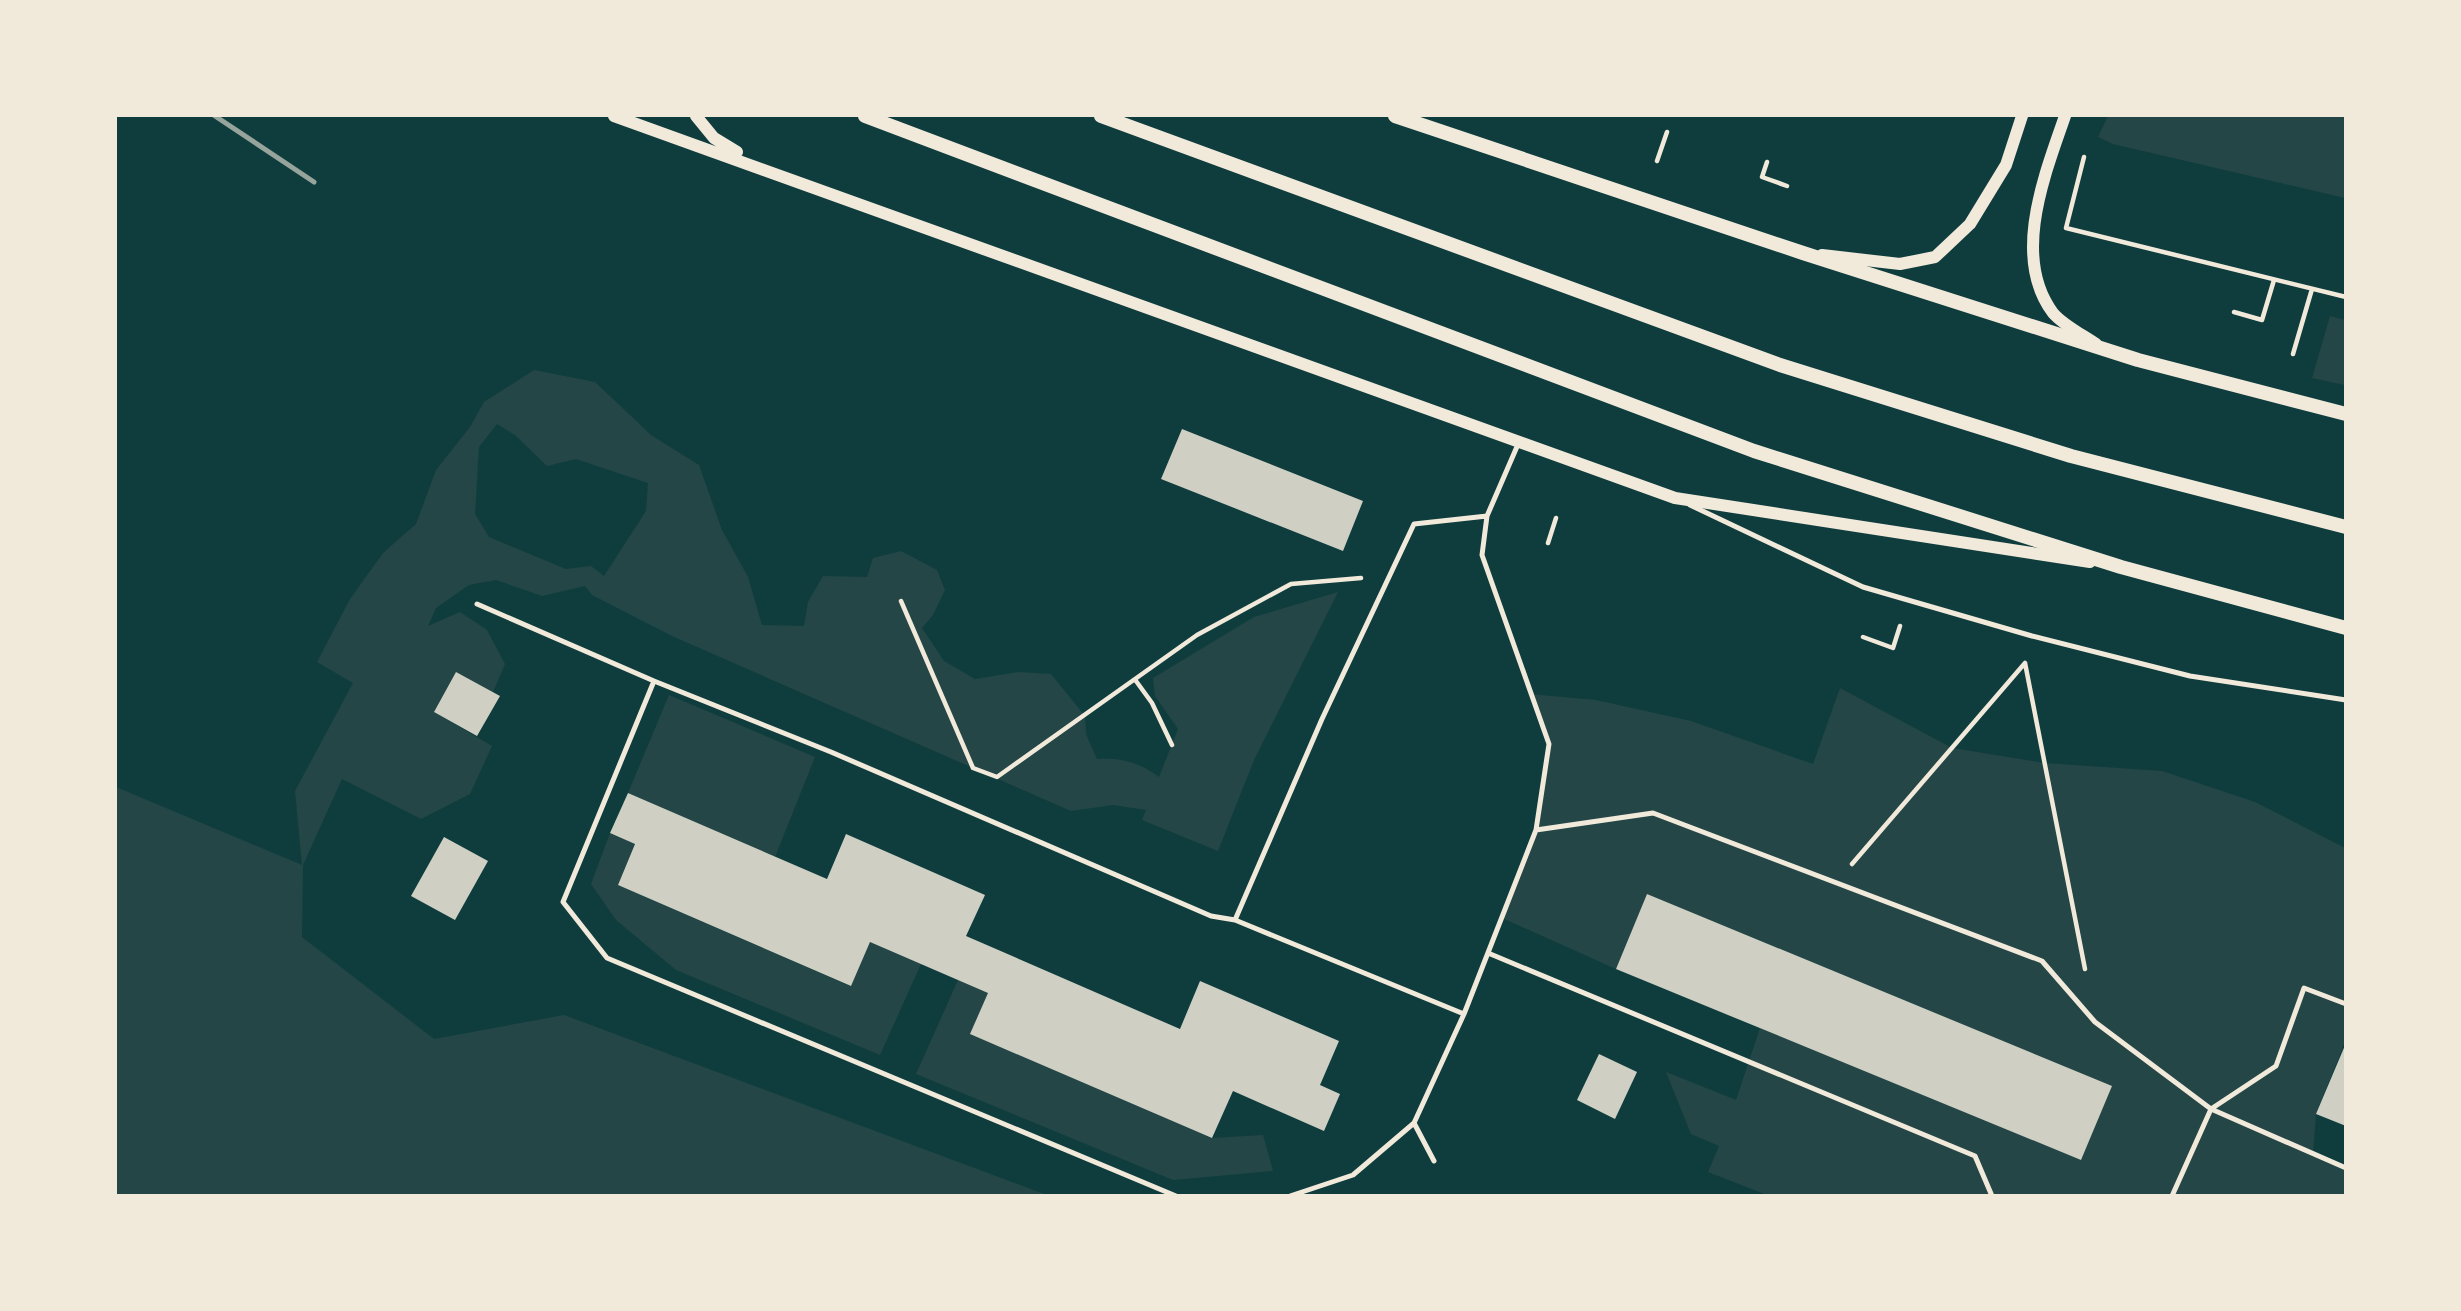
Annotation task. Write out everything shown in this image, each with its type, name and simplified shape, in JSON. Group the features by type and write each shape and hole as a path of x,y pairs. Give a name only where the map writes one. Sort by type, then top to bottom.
{"main road":[{"path":"865,116 1754,451 2121,567 2346,628"},
{"path":"1101,116 1780,365 2071,456 2345,526"},
{"path":"1395,116 1803,253 2102,349 2346,414"}],"street":[{"path":"614,116 756,164 1675,498 2121,567"},
{"path":"696,116 714,138 756,164"},
{"path":"1803,253 1900,264 1935,257 1970,224 2006,165 2022,116"},
{"path":"2065,116 2045,176 2033,241 2037,283 2054,314 2102,349"}],"lane":[{"path":"1290,1195 1353,1175 1414,1123 1464,1014 1536,830 1549,744 1482,555 1487,516 1519,442"},
{"path":"1675,498 1863,587 2032,636 2190,676 2346,699"},
{"path":"1235,920 1322,719 1414,524 1487,516"},
{"path":"477,604 654,681 831,752 1211,916 1235,920 1464,1014"},
{"path":"654,681 563,902 607,958 1176,1195"},
{"path":"1536,830 1653,813 2042,961 2095,1022 2211,1109 2346,1168"},
{"path":"1488,953 1975,1156 1992,1195"},
{"path":"2172,1195 2211,1109 2276,1066 2304,988 2346,1004"},
{"path":"1414,1123 1434,1161"}],"path":[{"path":"1657,161 1667,132"},
{"path":"2085,153 2066,228 2346,297"},
{"path":"1768,163 1762,177 1787,186"},
{"path":"2234,312 2262,320 2273,280"},
{"path":"2293,354 2312,289"},
{"path":"1548,543 1556,518"},
{"path":"901,601 973,768 997,777 1136,681 1197,635 1291,584 1354,577 1385,584"},
{"path":"1863,638 1893,648 1900,626"},
{"path":"1836,883 2025,663 2095,1022"},
{"path":"1136,681 1152,703 1172,745"}],"shaded area":[{"path":"2108,116 2345,116 2345,198 2113,144 2098,137"},
{"path":"2330,316 2345,320 2345,385 2312,378"},
{"path":"534,370 595,382 651,435 699,465 722,530 748,577 762,625 804,626 808,602 823,576 867,577 873,558 901,551 937,570 945,590 933,615 922,628 944,661 975,679 1018,672 1051,674 1085,716 1086,734 1097,759 1130,762 1159,777 1178,729 1155,696 1153,678 1254,617 1338,592 1254,760 1218,851 1142,820 1146,810 1113,805 1071,811 672,636 592,595 585,586 542,596 496,580 469,585 436,608 428,626 460,612 487,630 505,664 493,692 456,673 434,712 492,746 470,794 421,819 342,779 303,865 302,937 434,1039 564,1015 1047,1195 116,1195 116,787 302,865 295,791 353,683 317,662 350,599 383,553 416,524 436,470 470,427 484,402","holes":["497,424 515,435 547,466 576,459 648,483 646,511 604,576 591,566 566,569 489,537 475,514 479,447"]},
{"path":"1840,688 1952,748 2045,763 2162,771 2255,802 2345,848 2345,1042 2316,1114 2313,1153 2345,1168 2345,1195 1767,1195 1708,1172 1719,1146 1691,1134 1666,1072 1736,1100 1760,1028 2081,1159 2111,1086 1647,894 1616,969 1502,918 1536,830 1549,744 1530,694 1596,700 1691,721 1813,764"},
{"path":"669,695 815,757 775,857 628,793"},
{"path":"610,833 635,844 618,885 850,986 870,942 921,964 880,1055 676,970 616,920 591,884"},
{"path":"958,980 990,989 971,1034 1212,1138 1263,1135 1273,1171 1173,1180 916,1074"}],"building":[{"path":"1182,429 1363,501 1343,551 1161,479"},
{"path":"456,672 500,696 477,736 434,712"},
{"path":"628,793 827,879 846,834 985,895 966,936 1180,1029 1200,981 1339,1041 1320,1085 1340,1094 1324,1131 1233,1091 1212,1138 970,1034 988,993 870,942 851,986 618,885 635,844 610,833"},
{"path":"444,837 488,861 455,920 411,896"},
{"path":"1647,894 2112,1086 2081,1160 1616,969"},
{"path":"2346,1043 2346,1126 2316,1114"},
{"path":"1599,1054 1637,1072 1615,1119 1577,1100"}],"railway":[{"path":"215,116 314,182"}]}
